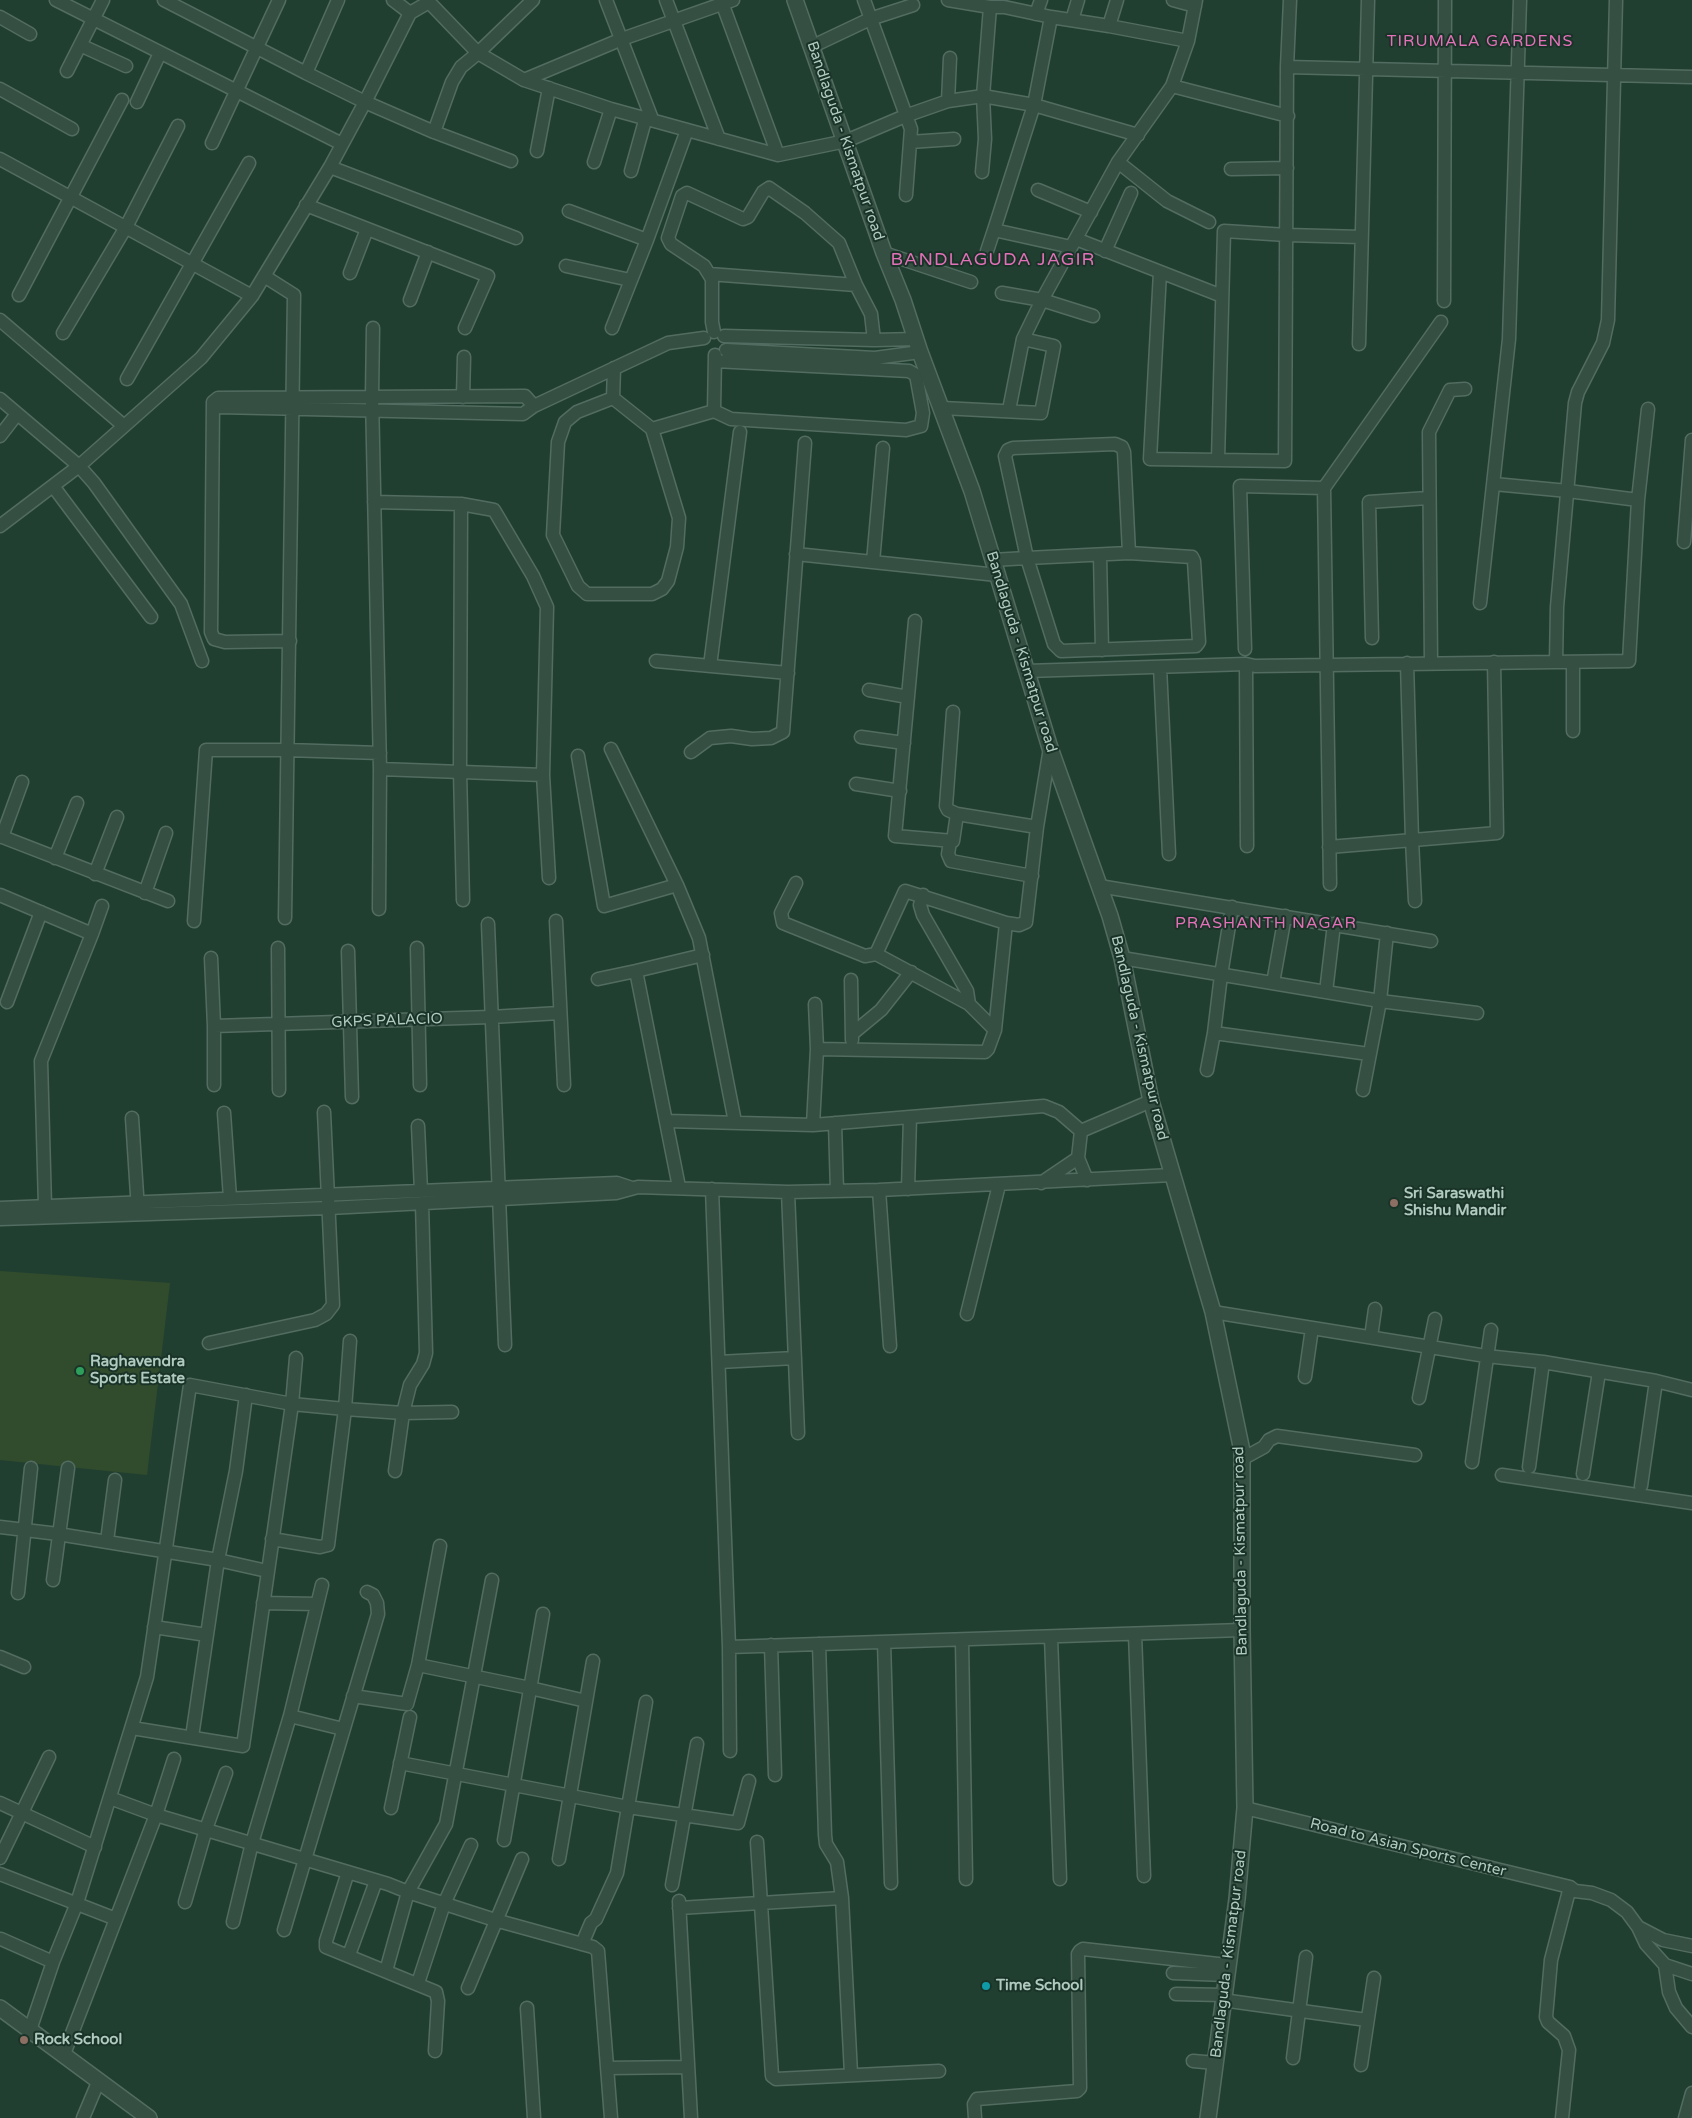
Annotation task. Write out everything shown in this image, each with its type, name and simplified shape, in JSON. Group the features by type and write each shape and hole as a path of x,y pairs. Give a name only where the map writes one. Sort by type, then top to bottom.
{"street":[{"path":"56,0 342,144"},
{"path":"67,71 103,0"},
{"path":"164,0 257,49 365,102 434,132 511,161"},
{"path":"212,143 279,0"},
{"path":"306,73 338,0"},
{"path":"393,0 410,13"},
{"path":"0,526 79,466 201,358 252,296 330,167 410,13 429,0 478,53 524,80 611,109 778,155 846,141 905,116 948,101 983,96 1034,105 1138,135"},
{"path":"434,132 456,74 461,66 478,53 533,0"},
{"path":"606,0 622,39 649,118 631,171"},
{"path":"666,0 720,139"},
{"name":"Bandlaguda - Kismatpur road","path":"795,0 846,141 884,254 903,300 918,346 972,491 1050,748 1099,886 1122,958 1151,1100 1213,1312 1242,1451 1242,1630 1245,1808 1237,1899 1226,1970 1208,2118"},
{"path":"864,0 911,128 906,195"},
{"path":"948,0 990,7 1005,4 1036,14 1188,42"},
{"path":"1036,14 1040,0"},
{"path":"1072,20 1078,0"},
{"path":"1108,26 1117,0"},
{"path":"1009,410 1023,339 1042,300 1118,162 1172,86 1188,42 1195,3 1173,0"},
{"path":"1160,272 1150,459 1284,461 1287,67 1290,0"},
{"path":"1359,344 1368,0"},
{"path":"1444,301 1445,0"},
{"path":"1480,603 1509,339 1520,0"},
{"path":"1556,662 1557,607 1575,403 1578,392 1603,343 1608,320 1616,0"},
{"path":"524,80 622,39 725,1 778,155"},
{"path":"812,46 870,18 913,5"},
{"path":"982,172 984,139 983,96 990,7"},
{"path":"0,17 30,34"},
{"path":"987,251 1034,105 1051,17"},
{"path":"80,45 126,66"},
{"path":"137,102 160,53"},
{"path":"948,101 950,58"},
{"path":"1287,67 1365,70 1518,71 1692,77"},
{"path":"1172,86 1288,116"},
{"path":"537,151 549,88"},
{"path":"0,89 72,129"},
{"path":"19,295 122,100"},
{"path":"594,162 611,109"},
{"path":"64,333 126,227 178,126"},
{"path":"612,328 630,280 648,240 687,130"},
{"path":"910,142 954,139"},
{"path":"128,379 249,162"},
{"path":"1118,162 1167,201 1209,222"},
{"path":"2,164 70,197 252,296"},
{"path":"330,167 516,238"},
{"path":"1231,169 1287,168"},
{"path":"652,429 714,411 731,419 906,430 920,426 923,413 916,376 909,371 719,356 705,350 714,335 712,322 712,278 704,266 671,244 668,238 682,196 687,193 743,219 748,217 763,192 769,188 805,213 839,243 856,285 871,314 874,340"},
{"path":"1038,190 1091,212"},
{"path":"1105,251 1131,193"},
{"path":"306,205 488,276 465,328"},
{"path":"568,210 648,240"},
{"path":"350,273 367,229"},
{"path":"994,230 1073,243 1105,251 1222,296"},
{"path":"1218,460 1224,231 1361,237"},
{"path":"410,300 428,252"},
{"path":"884,254 970,282"},
{"path":"566,266 630,280"},
{"path":"709,274 856,285"},
{"path":"264,276 294,295 285,918"},
{"path":"1002,293 1042,300 1093,316"},
{"path":"0,320 124,426"},
{"path":"1330,884 1324,488 1441,322"},
{"path":"373,328 372,411 380,752 378,909"},
{"path":"290,640 225,642 214,639 211,632 213,402 218,398 372,411 523,414 534,406 668,342 714,335 874,340 918,346"},
{"path":"714,335 728,343 719,356 714,411"},
{"path":"942,408 1041,413 1054,346 1023,339"},
{"path":"719,356 875,358 918,346"},
{"path":"463,397 464,357"},
{"path":"613,398 614,368"},
{"path":"1432,663 1428,498 1429,432 1450,390 1465,389"},
{"path":"291,403 372,397 525,396 534,406"},
{"path":"613,398 652,429 679,518 677,547 668,581 662,589 652,594 587,594 578,586 553,535 558,442 566,422 577,412 613,398"},
{"path":"0,399 79,466 94,483 181,604 202,661"},
{"path":"1027,671 1246,664 1629,661 1638,500 1648,409"},
{"path":"0,436 17,414"},
{"path":"710,666 740,432"},
{"path":"1684,542 1692,440"},
{"path":"691,752 710,738 731,736 752,739 771,738 783,732 805,443"},
{"path":"992,560 1027,558 1100,554 1192,557 1194,561 1199,642 1191,647 1061,651 1054,644 1027,558 1005,456 1008,450 1013,448 1115,444 1122,447 1124,452 1129,554"},
{"path":"873,562 883,448"},
{"path":"1494,484 1638,500"},
{"path":"53,486 151,617"},
{"path":"1245,649 1240,486 1324,488"},
{"path":"1372,638 1369,502 1428,498"},
{"path":"374,502 461,504 494,510 533,576 547,607 544,775 550,878"},
{"path":"461,504 460,771 463,900"},
{"path":"796,554 998,575"},
{"path":"1100,554 1102,650"},
{"path":"915,622 895,836 953,841 955,838 957,814"},
{"path":"656,661 788,673"},
{"path":"1329,847 1497,833 1494,662"},
{"path":"1573,662 1573,731"},
{"path":"1407,663 1415,901"},
{"path":"1246,664 1247,846"},
{"path":"1160,667 1169,854"},
{"path":"869,690 908,697"},
{"path":"953,712 946,806 948,810 957,814 1037,827"},
{"path":"861,737 904,742"},
{"path":"876,954 903,892 908,890 1006,923 1019,925 1026,922 1037,827 1050,748"},
{"path":"611,749 677,885 699,938 735,1122"},
{"path":"194,921 206,750 380,752"},
{"path":"578,756 604,906 677,885"},
{"path":"380,769 544,775"},
{"path":"22,782 1,837 168,901"},
{"path":"856,784 900,790"},
{"path":"55,858 77,803"},
{"path":"96,874 117,817"},
{"path":"146,893 166,833"},
{"path":"950,842 948,854 951,861 1032,876"},
{"path":"796,883 781,913 783,923 865,956 876,954 968,1004 996,1030"},
{"path":"1099,886 1431,941"},
{"path":"0,895 92,934"},
{"path":"923,895 920,906 923,915 967,991 968,1004"},
{"path":"45,1206 42,1061 102,906"},
{"path":"1207,1070 1232,907"},
{"path":"7,1002 41,912"},
{"path":"1273,984 1284,916"},
{"path":"556,921 564,1085"},
{"path":"817,1049 981,1053 988,1049 996,1030 1006,923"},
{"path":"488,924 505,1346"},
{"path":"1326,992 1334,924"},
{"path":"1363,1090 1380,1001 1387,933"},
{"path":"278,948 277,1025 279,1090"},
{"path":"417,948 420,1085"},
{"path":"348,951 352,1097"},
{"path":"598,979 703,954"},
{"path":"211,958 214,1085"},
{"path":"1122,958 1380,1001 1477,1013"},
{"path":"636,971 679,1187"},
{"path":"852,1034 881,1010 911,972"},
{"path":"850,980 852,1050"},
{"path":"813,1124 817,1049 815,1004"},
{"name":"GKPS PALACIO","path":"214,1026 491,1018 560,1013"},
{"path":"1214,1033 1369,1054"},
{"path":"1081,1131 1151,1100"},
{"path":"667,1121 813,1124 1044,1106 1059,1112 1081,1131"},
{"path":"208,1343 315,1320 326,1314 333,1305 324,1112"},
{"path":"224,1113 230,1198"},
{"path":"908,1189 910,1117"},
{"path":"132,1118 138,1209"},
{"path":"835,1123 837,1191"},
{"path":"395,1471 403,1413 410,1385 424,1364 426,1353 418,1126"},
{"path":"1081,1131 1078,1158 1087,1180"},
{"path":"1041,1182 1078,1158"},
{"path":"0,1219 138,1209 498,1194 617,1183 632,1188 679,1187 788,1192 999,1185 1172,1175"},
{"path":"967,1314 999,1185"},
{"path":"712,1189 729,1647 730,1751"},
{"path":"879,1190 890,1346"},
{"path":"788,1192 798,1433"},
{"path":"0,1208 45,1206 138,1209 230,1198 328,1202"},
{"path":"1371,1337 1375,1309"},
{"path":"1213,1312 1486,1356 1543,1362 1656,1381 1692,1390"},
{"path":"1419,1398 1435,1319"},
{"path":"1305,1377 1312,1328"},
{"path":"1472,1462 1491,1330"},
{"path":"272,1539 320,1547 328,1545 345,1410 350,1341"},
{"path":"132,1728 243,1746 292,1404 296,1358"},
{"path":"719,1362 795,1358"},
{"path":"1529,1467 1543,1362"},
{"path":"1583,1474 1599,1372"},
{"path":"1641,1486 1656,1381"},
{"path":"30,2030 53,1962 77,1903 147,1677 190,1385 292,1404 345,1410 403,1413 452,1412"},
{"path":"192,1737 218,1560 236,1471 246,1395"},
{"path":"1242,1458 1264,1447 1269,1440 1277,1436 1415,1455"},
{"path":"18,1593 31,1468"},
{"path":"53,1580 68,1468"},
{"path":"1502,1475 1692,1503"},
{"path":"107,1541 115,1480"},
{"path":"0,1527 107,1541 218,1560 268,1571"},
{"path":"353,1696 407,1704 418,1666 440,1546"},
{"path":"386,1971 408,1892 446,1824 492,1580"},
{"path":"233,1922 252,1843 290,1716 322,1585"},
{"path":"284,1930 378,1614 377,1603 373,1595 367,1592"},
{"path":"263,1603 317,1604"},
{"path":"504,1840 543,1614"},
{"path":"154,1627 207,1635"},
{"path":"729,1647 1242,1630"},
{"path":"1135,1634 1144,1876"},
{"path":"1051,1637 1060,1879"},
{"path":"962,1640 966,1878"},
{"path":"884,1642 891,1883"},
{"path":"819,1644 826,1844 837,1862 842,1898 851,2074"},
{"path":"771,1645 775,1775"},
{"path":"0,1657 24,1667"},
{"path":"559,1858 593,1661"},
{"path":"418,1666 586,1701"},
{"path":"588,1945 591,1923 596,1919 618,1873 646,1702"},
{"path":"290,1716 343,1729"},
{"path":"391,1808 410,1717"},
{"path":"672,1885 697,1744"},
{"path":"0,1858 49,1757"},
{"path":"64,2054 156,1815 174,1759"},
{"path":"400,1763 628,1807 738,1823 749,1781"},
{"path":"185,1902 206,1829 226,1773"},
{"path":"110,1798 156,1815 348,1872 495,1920 588,1945 598,1950 611,2118"},
{"path":"0,1804 95,1847"},
{"name":"Road to Asian Sports Center","path":"1245,1808 1570,1887 1575,1891 1592,1892 1611,1900 1627,1912 1638,1927"},
{"path":"757,1842 772,2076 776,2079 939,2071"},
{"path":"418,1983 444,1904 471,1845"},
{"path":"468,1988 522,1859"},
{"path":"348,1872 325,1944 436,1992 438,1996 435,2051"},
{"path":"0,1874 116,1919"},
{"path":"349,1956 376,1881"},
{"path":"1562,2118 1569,2050 1564,2036 1548,2022 1546,2017 1552,1960 1570,1887"},
{"path":"691,2118 679,1904 842,1898"},
{"path":"1638,1927 1663,1940 1692,1946"},
{"path":"1638,1927 1646,1944 1665,1965 1692,1974"},
{"path":"1,1939 53,1962"},
{"path":"974,2118 974,2104 977,2099 1077,2091 1080,2088 1078,1954 1083,1949 1226,1970"},
{"path":"1293,2058 1306,1957"},
{"path":"1665,1965 1669,1992 1676,2008 1692,2027"},
{"path":"1173,1973 1226,1970"},
{"path":"1361,2065 1374,1978"},
{"path":"1176,1994 1223,1997 1298,2011 1367,2020"},
{"path":"0,2008 149,2118"},
{"path":"527,2008 533,2118"},
{"path":"1192,2061 1216,2063"},
{"path":"608,2068 688,2066"},
{"path":"83,2118 98,2080"},
{"path":"1684,2118 1692,2093"}],"green space":[{"name":"Raghavendra Sports Estate","path":"0,1271 170,1283 147,1475 0,1460"}],"place":[{"name":"Sri Saraswathi Shishu Mandir","path":"1394,1203"},
{"name":"Raghavendra Sports Estate","path":"80,1371"},
{"name":"Time School","path":"986,1986"},
{"name":"Rock School","path":"24,2040"}],"district":[{"name":"TIRUMALA GARDENS","path":"1480,42"},
{"name":"BANDLAGUDA JAGIR","path":"993,260"},
{"name":"PRASHANTH NAGAR","path":"1266,924"}]}
